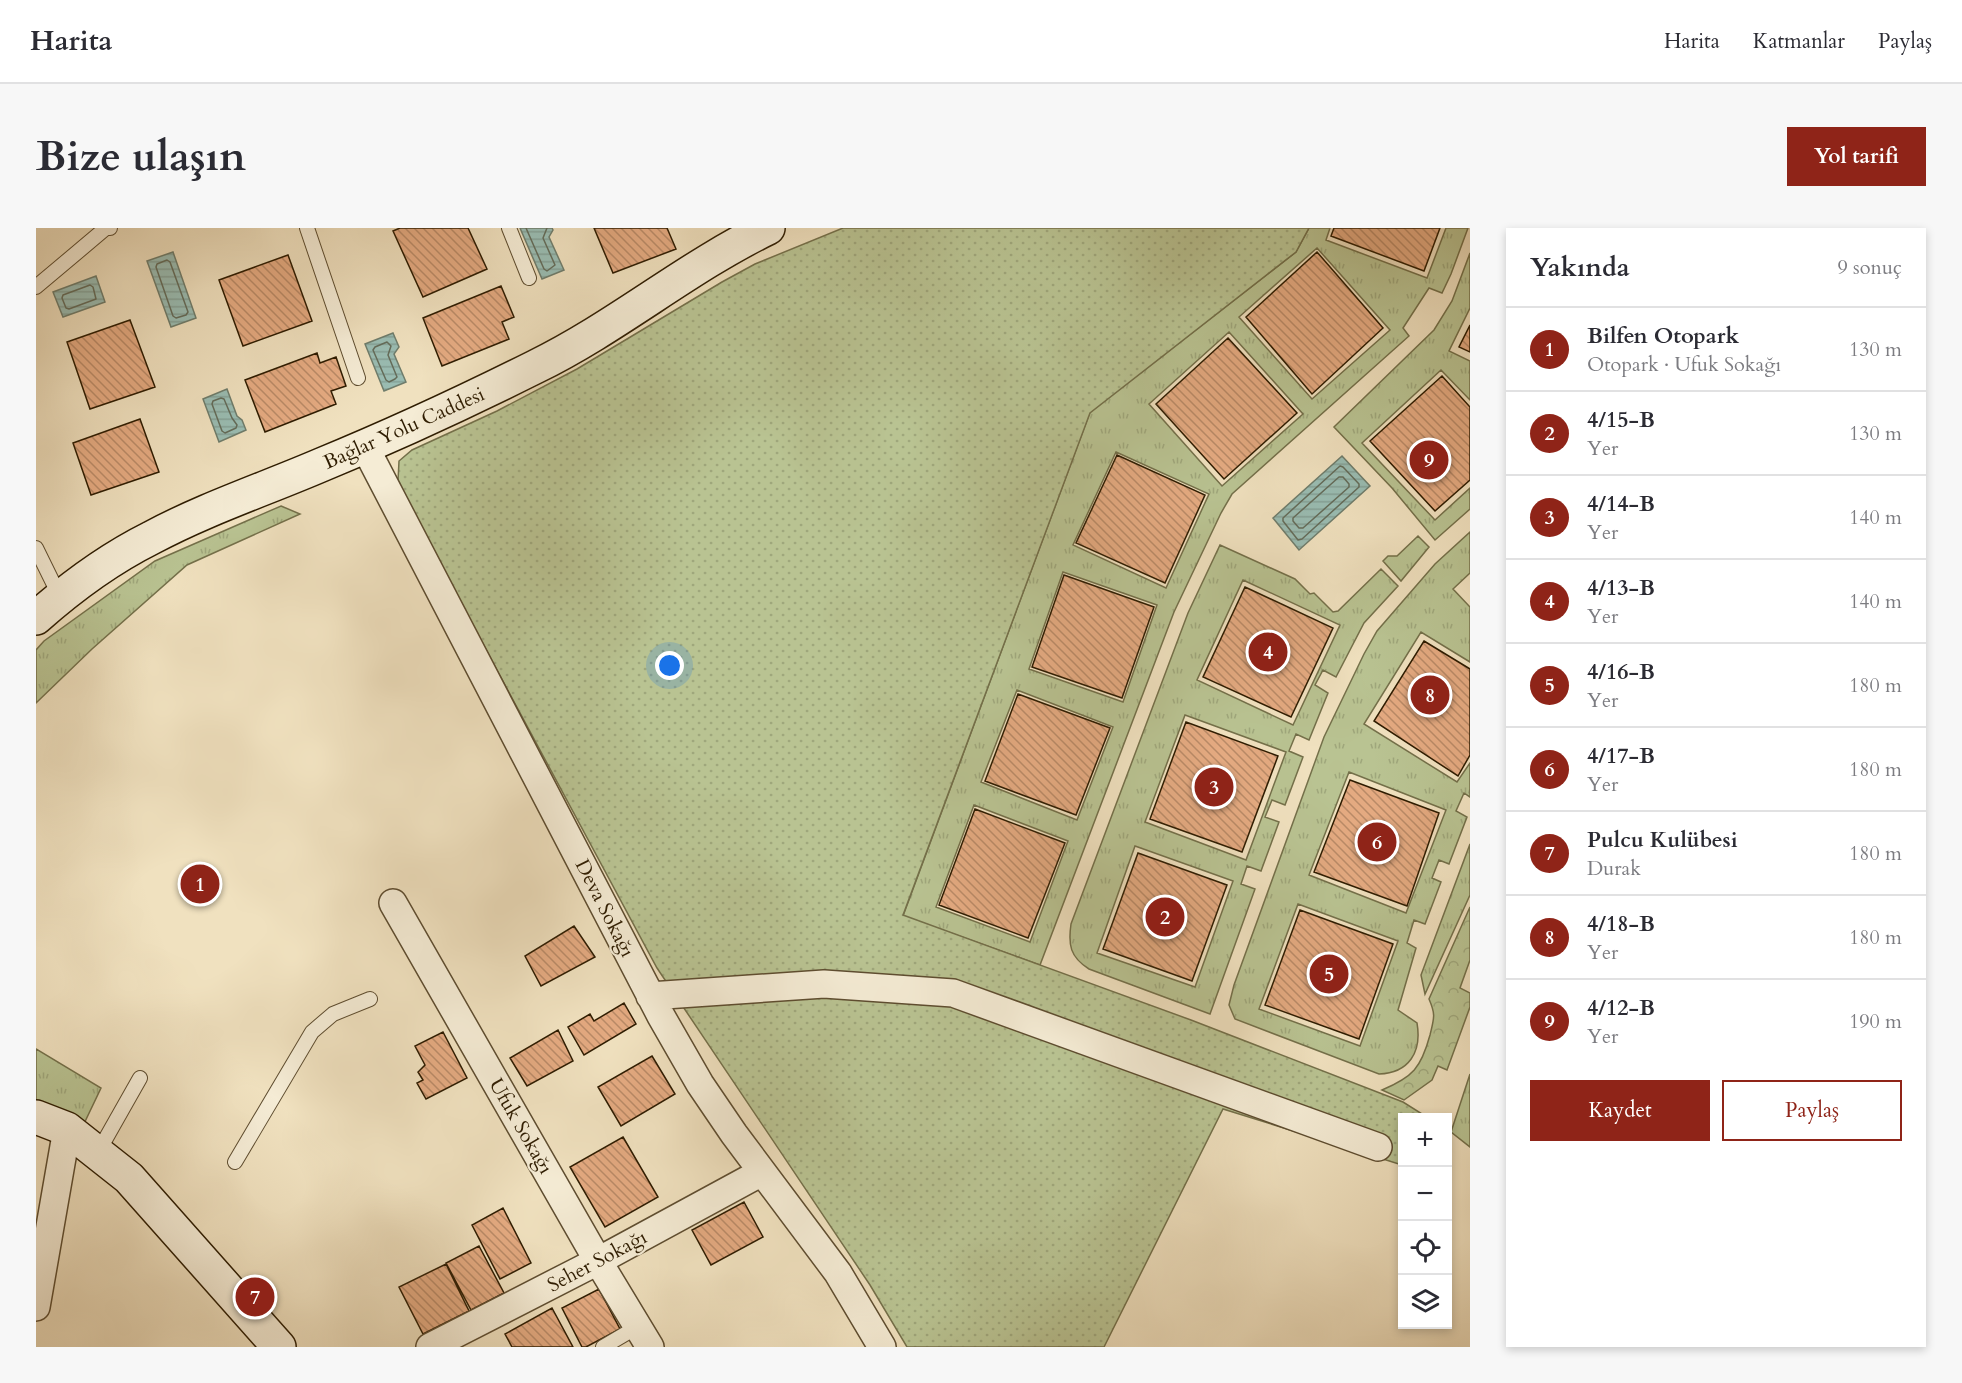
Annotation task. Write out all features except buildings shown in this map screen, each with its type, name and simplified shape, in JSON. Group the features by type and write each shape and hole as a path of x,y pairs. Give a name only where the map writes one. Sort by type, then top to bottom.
{"street":[{"name":"Bağlar Yolu Caddesi","path":"48,608 116,557 150,538 186,520 365,447 554,357 614,323 719,254 768,228"},
{"name":"Deva Sokağı","path":"365,447 650,996 700,1084 762,1172 838,1273 882,1347"},
{"name":"Ufuk Sokağı","path":"393,903 644,1337"},
{"path":"650,996 824,984 953,993 1378,1147"},
{"path":"36,1117 67,1129 129,1178 279,1347"},
{"path":"36,1307 67,1129"},
{"name":"Seher Sokağı","path":"430,1347 598,1261 762,1172"}],"lane":[{"path":"36,287 106,228 110,228"},
{"path":"307,228 358,378"},
{"path":"509,228 529,278"},
{"path":"36,548 48,608"},
{"path":"235,1162 312,1032 333,1014 370,999"},
{"path":"97,1154 140,1078"},
{"path":"603,1347 644,1337"}],"green space":[{"path":"843,228 1309,228 1296,252 1090,413 903,915 1191,1020 1403,1102 1421,1113 1398,1113 1398,1164 1223,1109 1104,1347 907,1347 870,1285 657,968 410,508 398,481 399,461 412,450 497,411 577,369 755,264"},
{"path":"1309,228 1330,228 1326,240 1427,278 1446,228 1468,228 1442,293 1429,288 1403,328 1409,336 1232,494 1174,612 1040,965 903,916 1090,412 1296,252","holes":["1317,248 1390,330 1312,399 1239,317","1229,332 1303,414 1222,486 1149,404","1116,452 1209,494 1166,588 1073,545","1063,572 1157,605 1123,702 1029,669","1017,690 1113,727 1077,820 981,782","974,805 1068,841 1030,942 936,907"]},
{"path":"1470,253 1470,308 1449,351 1470,361 1470,400 1441,370 1362,443 1435,520 1470,488 1470,509 1435,540 1392,488 1334,427 1434,330 1452,301"},
{"path":"281,506 300,514 187,565 92,649 36,703 36,650 44,641 155,561"},
{"path":"1470,532 1470,573 1453,589 1470,607 1470,662 1421,632 1364,724 1457,782 1470,763 1470,797 1464,793 1456,811 1467,817 1449,864 1439,860 1432,878 1441,882 1425,924 1414,920 1407,943 1416,948 1398,1010 1417,1023 1415,1052 1406,1065 1398,1070 1379,1074 1235,1019 1229,1005 1234,985 1324,737 1377,631 1435,564","holes":["1349,772 1446,810 1406,913 1309,875","1298,904 1398,941 1360,1046 1259,1009"]},
{"path":"1418,536 1429,547 1401,581 1383,561 1388,556 1397,556"},
{"path":"1220,545 1295,579 1310,594 1314,593 1333,612 1338,611 1381,569 1398,586 1364,623 1336,677 1323,670 1315,685 1328,693 1309,740 1296,734 1289,751 1303,757 1285,805 1272,800 1265,817 1279,822 1261,871 1247,866 1241,884 1255,889 1210,1014 1089,969 1074,955 1070,944 1071,924 1188,613","holes":["1243,580 1340,625 1293,725 1197,680","1185,715 1286,752 1246,860 1145,822","1135,846 1233,881 1195,987 1097,953"]},
{"path":"1470,844 1470,895 1425,994 1421,975"},
{"path":"1470,907 1470,960 1460,988 1470,993 1470,1007 1447,1070 1438,1066 1432,1080 1404,1100 1382,1090 1408,1076 1423,1056 1433,1020 1433,1009 1429,999"},
{"path":"36,1049 101,1088 81,1130 36,1103"},
{"path":"1470,1074 1470,1147 1452,1133"}],"water":[{"path":"520,228 552,228 549,237 564,270 542,279"},
{"path":"173,252 196,318 171,327 147,261"},
{"path":"96,276 105,302 63,317 53,292"},
{"path":"393,333 399,347 394,354 406,382 384,391 365,344"},
{"path":"227,389 237,416 242,420 246,430 219,442 203,399"},
{"path":"1342,456 1370,486 1299,550 1273,518"}],"place":[{"name":"4/12-B","path":"1429,460"},
{"name":"4/13-B","path":"1268,652"},
{"name":"4/18-B","path":"1430,695"},
{"name":"4/14-B","path":"1214,787"},
{"name":"4/17-B","path":"1377,842"},
{"name":"Bilfen Otopark","path":"200,884"},
{"name":"4/15-B","path":"1165,917"},
{"name":"4/16-B","path":"1329,974"},
{"name":"Pulcu Kulübesi","path":"255,1297"}]}
